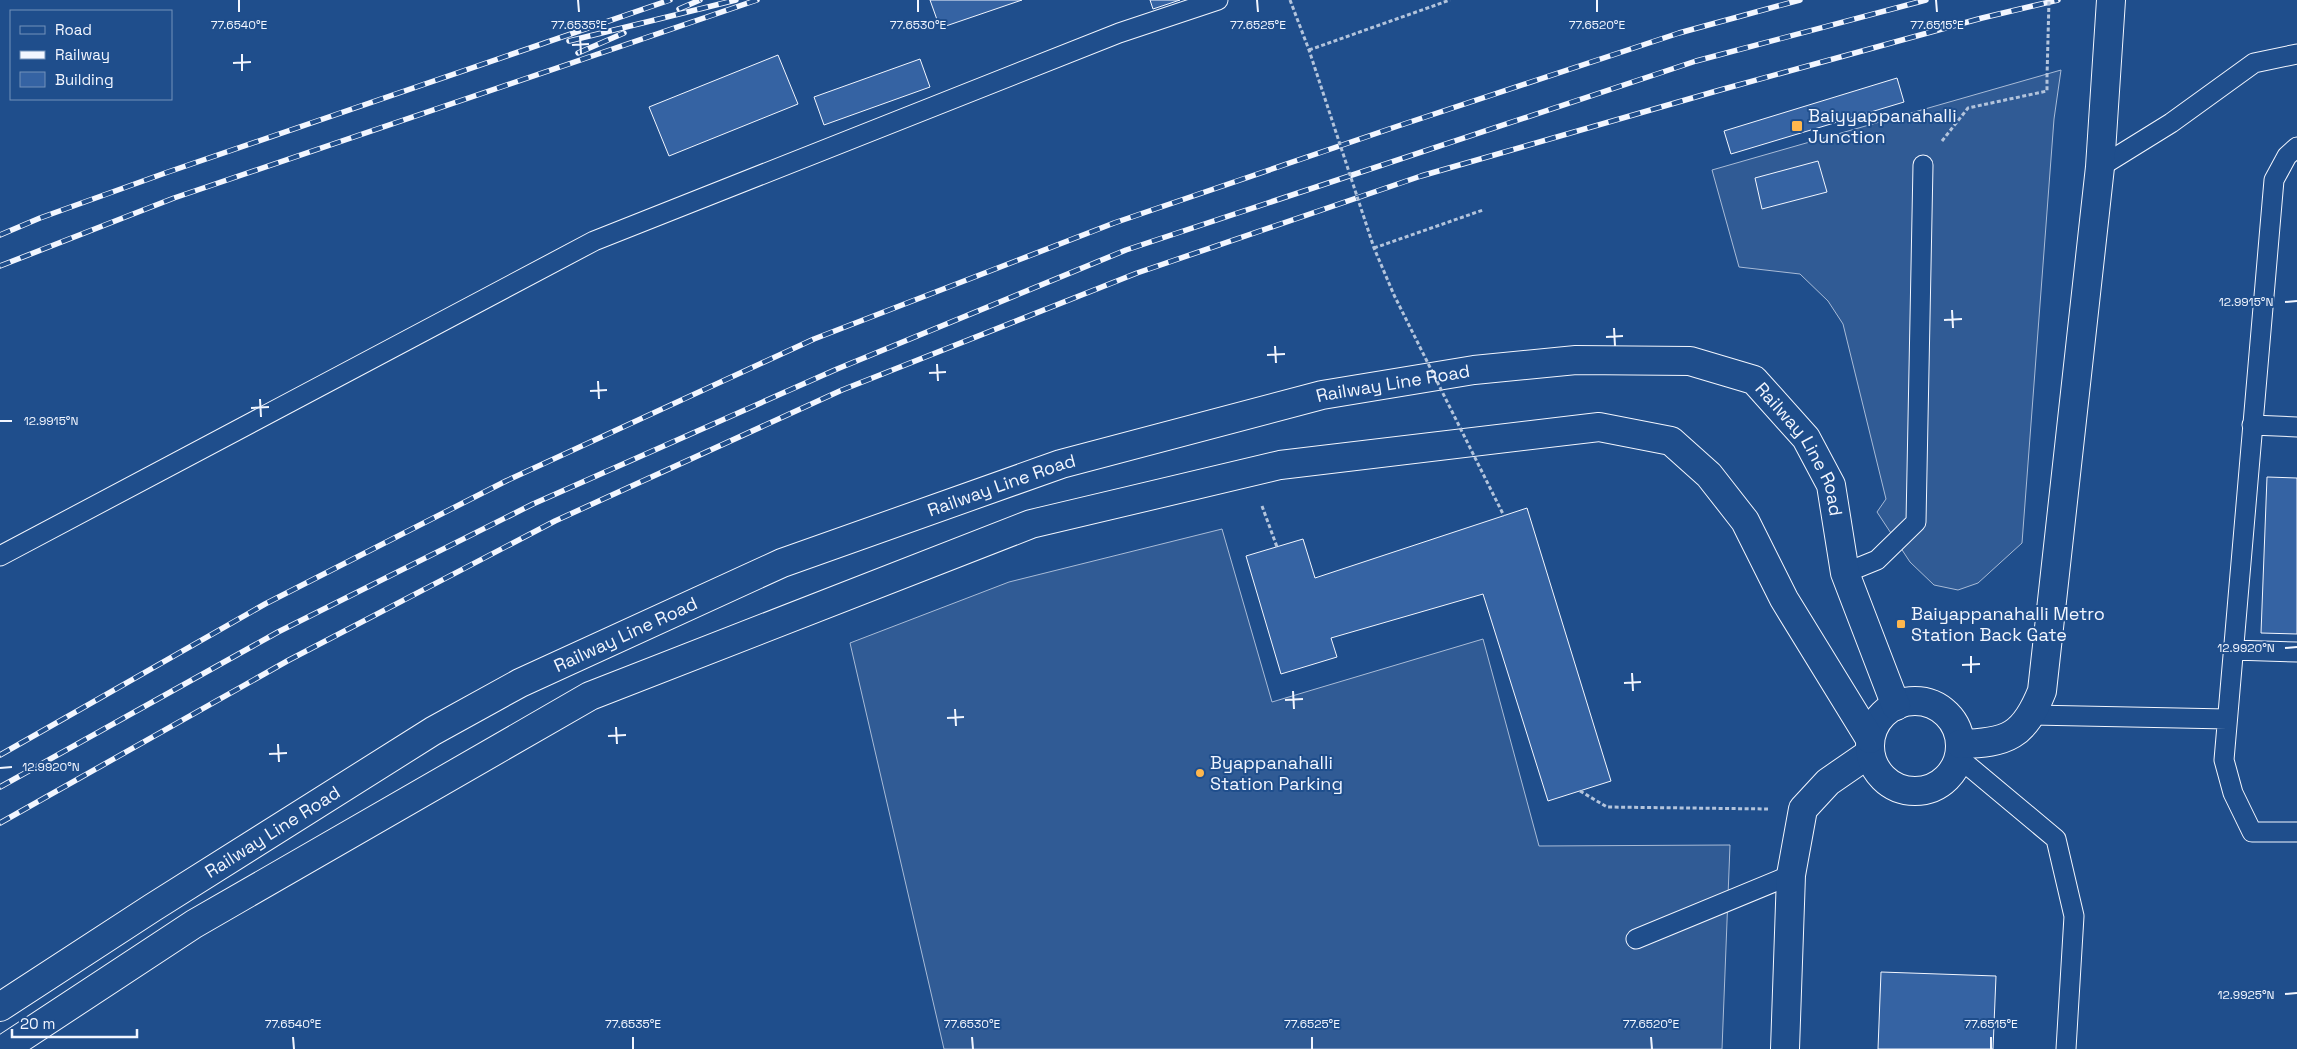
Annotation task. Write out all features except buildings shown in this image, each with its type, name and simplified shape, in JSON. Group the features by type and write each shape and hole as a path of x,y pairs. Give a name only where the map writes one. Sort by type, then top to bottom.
{"main road":[{"path":"1960,751 2015,734 2033,715 2042,691 2100,167 2111,0"},
{"name":"Railway Line Road","path":"0,1007 160,903 433,731 520,683 782,563 1061,464 1322,395 1474,370 1576,360 1690,361 1754,380 1806,438 1831,485 1845,573 1896,706"},
{"path":"4,1049 194,924 590,696 1031,524 1280,465 1599,427 1672,441 1709,475 1745,521 1784,599 1870,746 1875,767 1885,779 1897,787 1912,791 1927,789 1941,783 1952,772 1960,751 1957,730 1949,717 1938,708 1925,703 1910,702 1896,706 1884,714 1875,726 1870,746 1828,782 1803,809 1791,875 1785,1049"}],"lane":[{"path":"0,556 594,242 1119,33 1218,0"},
{"path":"2100,167 2171,123 2254,63 2297,54"},
{"path":"2297,147 2287,156 2274,180 2224,760 2233,793 2252,832 2297,832"},
{"path":"1845,573 1877,560 1916,522 1923,165"},
{"path":"2252,425 2297,427"},
{"path":"2233,650 2297,652"},
{"path":"2033,715 2227,720"},
{"path":"1960,751 2056,839 2074,916 2066,1049"},
{"path":"1636,939 1791,875"}],"path":[{"path":"1290,0 1309,50 1374,248 1394,295 1504,516"},
{"path":"1309,50 1450,0"},
{"path":"1923,165 1968,108 2047,90 2048,0"},
{"path":"1374,248 1484,210"},
{"path":"1250,472 1277,547"},
{"path":"1580,791 1607,807 1803,809"}],"shaded area":[{"path":"2061,70 2054,119 2022,543 1978,583 1958,590 1934,585 1910,562 1877,512 1886,499 1843,324 1828,301 1800,274 1739,267 1712,170"},
{"name":"Byappanahalli Station Parking","path":"1222,529 1272,702 1483,639 1539,846 1730,845 1722,1049 944,1049 850,643 1009,582"}],"railway":[{"path":"0,235 40,218 168,172 670,0"},
{"path":"679,9 700,0"},
{"path":"569,41 736,0"},
{"path":"0,266 174,198 757,0"},
{"path":"0,755 265,604 506,481 814,339 1114,223 1679,33 1800,0"},
{"path":"0,787 278,632 533,504 837,369 1126,250 1696,61 1926,0"},
{"path":"0,823 289,660 555,521 842,390 1137,273 1421,176 1720,90 1982,18 2058,0"},
{"path":"578,53 624,33"}],"place":[{"name":"Baiyyappanahalli Junction","path":"1797,126"},
{"name":"Baiyappanahalli Metro Station Back Gate","path":"1901,624"},
{"name":"Byappanahalli Station Parking","path":"1200,773"}]}
